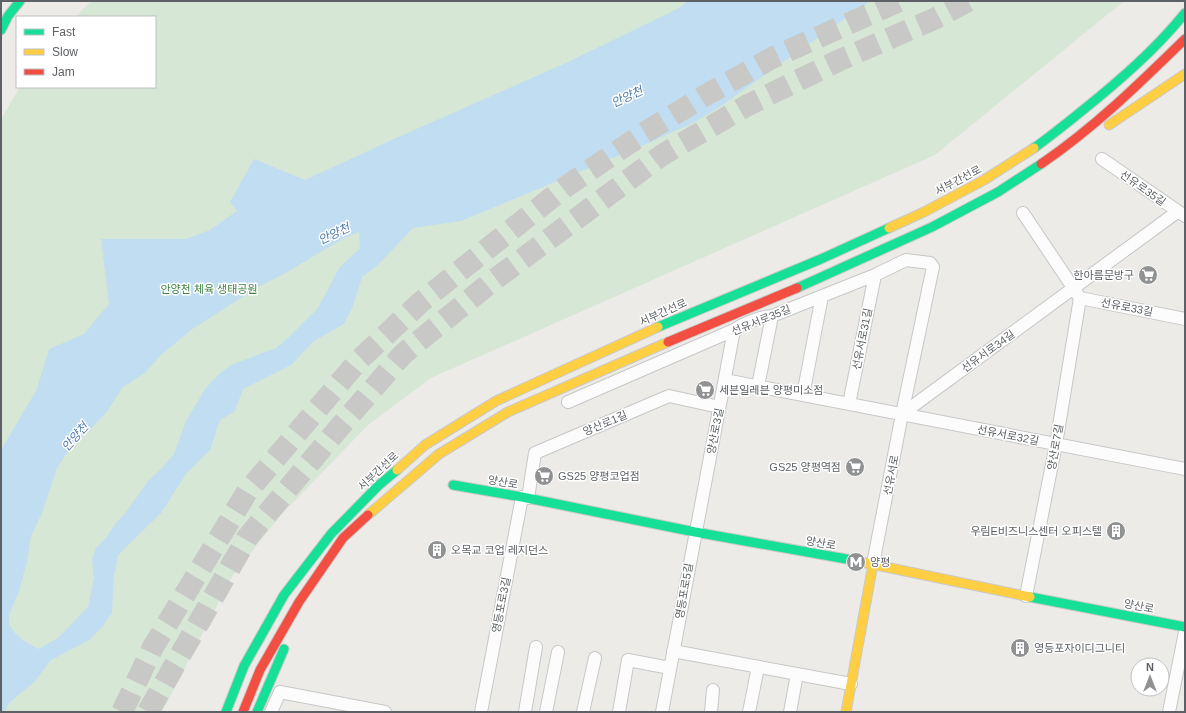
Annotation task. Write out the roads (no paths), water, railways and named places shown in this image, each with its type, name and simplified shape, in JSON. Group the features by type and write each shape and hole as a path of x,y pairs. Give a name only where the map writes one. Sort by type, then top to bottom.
{"main road":[{"path":"1,30 8,16 20,1"},
{"name":"서부간선로","path":"226,712 244,666 284,595 332,534 379,485 425,445 496,401 681,316 821,259 938,205 984,180 1046,139 1113,86 1168,34 1182,10"},
{"path":"1057,153 1128,95 1185,39"},
{"path":"243,712 263,663 310,586 343,538 390,495 439,454 508,412 690,332 828,275 932,227 998,192 1057,153 1112,123 1185,74"},
{"name":"양산로","path":"453,485 695,532 873,564 1185,627"},
{"path":"305,552 322,537 332,534"},
{"path":"333,567 343,538"},
{"name":"선유서로","path":"846,712 873,564"},
{"path":"257,712 280,657 290,638"}],"street":[{"name":"선유로35길","path":"1102,158 1181,214"},
{"path":"1023,213 1077,293"},
{"name":"선유서로34길","path":"902,414 1077,293 1181,214"},
{"name":"선유서로35길","path":"568,402 734,330 740,326 765,316 772,316 874,275 906,260 930,263 933,267"},
{"name":"선유서로","path":"873,564 902,414 933,267"},
{"name":"선유서로31길","path":"849,404 874,275"},
{"name":"선유로33길","path":"1077,293 1185,319"},
{"name":"양산로7길","path":"1026,596 1056,444 1077,293"},
{"path":"803,395 822,296"},
{"path":"758,386 772,316"},
{"name":"양산로3길","path":"695,532 734,330"},
{"path":"725,380 902,414"},
{"name":"양산로1길","path":"525,498 535,453 669,396 720,407"},
{"name":"선유서로32길","path":"902,414 1185,469"},
{"name":"영등포로3길","path":"481,712 525,498"},
{"name":"영등포로5길","path":"662,712 695,532"},
{"path":"1169,712 1182,669 1185,632"},
{"path":"525,712 536,647"},
{"path":"673,651 851,684"},
{"path":"546,712 558,652"},
{"path":"584,712 595,658"},
{"path":"619,712 628,660 670,668"},
{"path":"749,712 758,667"},
{"path":"790,712 797,674"},
{"path":"711,712 714,690"},
{"path":"271,712 280,692 385,712"}],"water":[{"name":"안양천","path":"688,1 870,1 718,108 691,124 461,221 413,228 378,265 362,277 353,306 344,324 314,341 291,365 243,389 235,411 220,420 210,450 186,474 161,513 118,555 114,576 112,613 102,627 89,640 51,660 34,682 8,704 5,712 1,712 1,450 36,391 49,349 84,334 109,304 101,239 186,239 210,230 237,211 230,202 254,159 305,180 568,62 679,8","holes":["359,232 360,248 339,268 318,308 289,337 276,348 231,365 218,375 205,389 186,421 174,454 149,480 106,538 96,548 92,559 94,578 88,607 58,638 38,649 24,641 14,632 9,624 9,615 19,591 27,562 31,536 42,513 57,468 67,453 107,412 122,388 146,372 160,356 191,330 258,287 284,274 344,238"]}],"tunnel":[{"path":"122,712 153,647 247,492 359,360 421,302 564,188 644,133 706,95 772,58 899,1"},
{"path":"148,712 247,538 403,354 490,283 662,155 748,105 840,60 934,19 968,1"}],"place":[{"name":"한아름문방구","path":"1148,275"},
{"name":"세븐일레븐 양평미소점","path":"705,390"},
{"name":"GS25 양평역점","path":"855,467"},
{"name":"GS25 양평코업점","path":"544,476"},
{"name":"우림E비즈니스센터 오피스텔","path":"1116,531"},
{"name":"오목교 코업 레지던스","path":"437,550"},
{"name":"양평","path":"856,562"},
{"name":"영등포자이디그니티","path":"1020,648"}],"park label":[{"name":"안양천 체육 생태공원","path":"209,289"}]}
